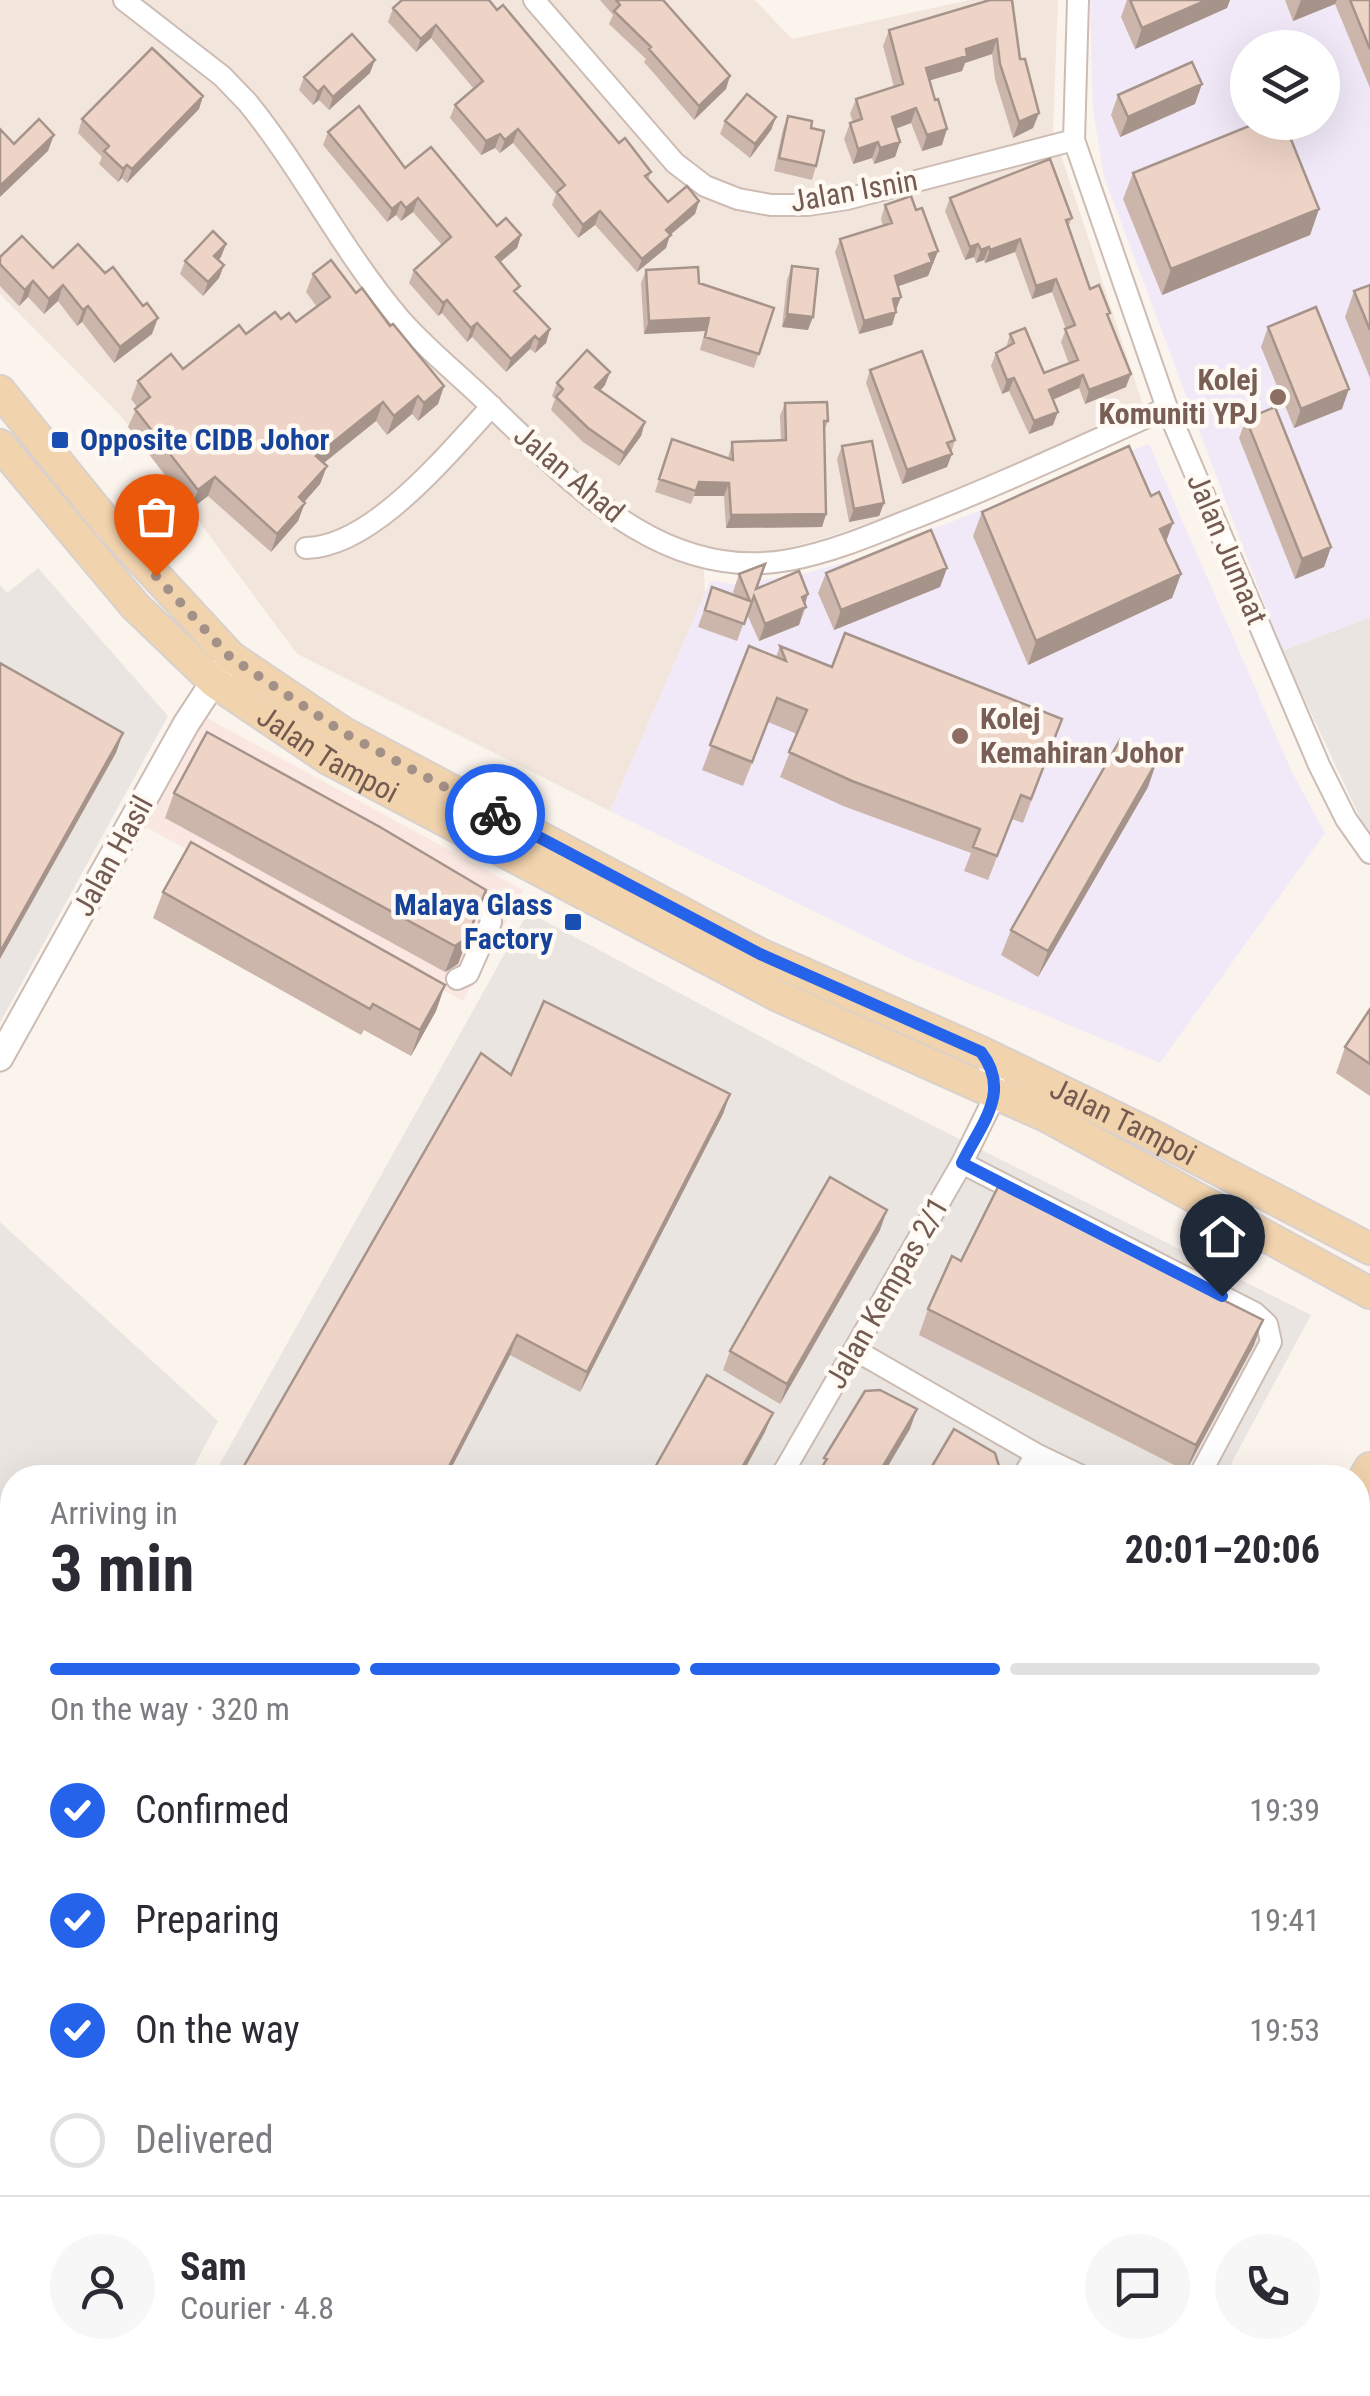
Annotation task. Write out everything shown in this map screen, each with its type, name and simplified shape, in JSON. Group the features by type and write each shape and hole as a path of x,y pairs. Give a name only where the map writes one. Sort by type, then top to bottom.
{"main road":[{"name":"Jalan Tampoi","path":"0,391 222,669 760,954 981,1052 1370,1249"},
{"name":"Jalan Tampoi","path":"0,445 136,606 222,669 328,759 778,996 997,1092 1370,1293"},
{"path":"1230,1176 1300,1199 1370,1233"},
{"path":"1286,1248 1370,1301"}],"street":[{"name":"Jalan Ahad","path":"124,0 222,76 248,103 400,319 571,482 618,519 676,549 703,558 743,563 788,560 944,507 1168,408"},
{"name":"Jalan Isnin","path":"534,0 675,163 706,186 738,199 771,205 808,205 847,199 1074,140"},
{"name":"Jalan Jumaat","path":"1078,0 1074,140 1168,408 1319,765 1346,819 1370,853"},
{"path":"306,548 323,548 349,540 409,494 492,406"},
{"name":"Jalan Hasil","path":"0,1058 194,729 222,669"},
{"path":"446,880 490,908 492,922 468,974 457,979"},
{"path":"981,1052 992,1070 997,1092"},
{"name":"Jalan Kempas 2/1","path":"788,1465 962,1163 997,1092"},
{"path":"962,1163 1255,1313 1267,1324 1271,1342 1205,1465"},
{"path":"855,1350 1059,1465"},
{"path":"1030,1465 1036,1454"}],"shaded area":[{"path":"0,0 755,0 792,39 969,0 1058,0 1053,130 1150,427 821,539 756,557 703,548 705,594 610,811 297,654 121,416 0,294"},
{"name":"Kolej Komuniti YPJ","path":"1090,0 1370,0 1370,617 1282,651 1104,177 1093,110"},
{"name":"Kolej Kemahiran Johor","path":"1149,444 1291,770 1325,833 1160,1063 913,960 610,811 710,581 733,584 802,574 857,559"},
{"path":"38,568 168,716 0,1023 0,585 7,593"},
{"path":"1370,617 1370,839 1282,651"},
{"path":"205,717 523,890 463,1001 142,825"},
{"path":"528,912 844,1081 1311,1315 1230,1465 219,1465"},
{"path":"0,1222 218,1421 194,1465 0,1465"}],"building":[{"path":"402,0 489,0 497,10 503,5 619,143 625,138 651,172 645,176 668,202 687,186 699,201 666,230 671,235 642,259 600,211 583,225 557,192 565,185 518,129 505,140 500,134 486,141 455,105 483,81 436,25 421,39 393,8"},
{"path":"616,0 663,0 730,76 699,106 651,47 614,11 620,5"},
{"path":"990,0 1012,0 1020,59 1025,59 1039,113 1019,122 1000,64 997,39 966,49 967,56 926,68 947,129 927,135 916,108 892,117 900,142 880,148 878,142 858,149 850,123 862,119 856,99 903,84 889,30"},
{"path":"1130,0 1207,0 1142,28"},
{"path":"1350,0 1370,0 1370,49"},
{"path":"352,34 375,60 333,97 324,86 318,92 304,77"},
{"path":"152,48 203,96 132,169 127,165 123,169 104,151 109,146 82,119"},
{"path":"1192,62 1202,84 1128,117 1118,95"},
{"path":"747,94 776,117 755,144 725,121"},
{"path":"359,106 405,168 431,147 497,226 506,218 521,235 496,257 520,286 514,291 550,329 539,340 535,336 511,359 477,323 471,328 447,300 443,303 414,270 451,237 418,198 406,208 401,202 392,209 328,132"},
{"path":"788,116 812,121 811,128 824,131 816,166 779,158"},
{"path":"39,119 54,135 0,186 0,129 14,144"},
{"path":"1230,134 1230,140 1291,140 1319,209 1171,269 1133,173"},
{"path":"1050,159 1072,218 1066,220 1090,289 1099,285 1131,374 1089,390 1083,375 1049,390 1058,412 1034,421 1014,378 1007,380 996,353 1014,343 1010,334 1025,328 1044,373 1078,360 1065,329 1075,325 1056,279 1036,286 1020,239 990,250 981,250 978,244 970,247 950,198"},
{"path":"911,196 916,210 922,208 938,251 929,254 932,262 895,276 901,297 893,299 896,312 864,321 840,239 892,223 885,205"},
{"path":"213,231 226,244 214,256 224,265 208,282 185,261"},
{"path":"22,236 53,268 78,244 105,273 113,267 143,306 147,303 158,318 120,347 88,306 83,310 63,285 49,299 33,281 25,290 0,264 0,257"},
{"path":"331,260 356,293 362,288 444,386 424,403 418,396 394,416 383,402 316,456 327,466 299,497 305,503 277,534 215,477 198,490 135,409 150,397 138,381 171,354 183,369 239,325 246,334 275,312 281,319 289,313 296,322 330,297 313,274"},
{"path":"792,266 818,269 813,317 787,314"},
{"path":"698,267 699,283 774,308 759,354 705,337 709,318 649,321 646,270"},
{"path":"1370,285 1370,330 1354,291"},
{"path":"1316,307 1349,389 1301,409 1268,327"},
{"path":"587,350 610,372 595,387 645,422 624,453 588,428 556,397 563,389 557,383"},
{"path":"922,351 955,440 947,443 952,454 907,470 870,370"},
{"path":"827,402 826,514 731,515 729,483 699,482 696,491 659,479 672,439 733,460 732,442 786,440 785,403"},
{"path":"1275,407 1331,547 1302,559 1246,419"},
{"path":"872,441 884,503 854,509 842,446"},
{"path":"1129,446 1151,496 1159,492 1173,523 1160,529 1181,574 1036,641 982,512"},
{"path":"931,530 947,568 841,610 826,573"},
{"path":"765,564 756,589 799,571 808,594 802,597 806,607 765,624 754,596 744,624 705,610 712,587 750,601 739,574"},
{"path":"845,633 1062,719 1031,799 1021,795 997,856 973,847 980,829 852,781 789,752 807,710 777,698 752,762 710,745 749,646 786,661 780,646 832,667"},
{"path":"0,663 123,733 0,952"},
{"path":"207,732 486,890 467,938 455,946 174,793"},
{"path":"1120,740 1157,761 1048,951 1011,930"},
{"path":"191,842 445,985 420,1030 373,1004 370,1009 163,892"},
{"path":"544,1001 730,1094 587,1372 517,1335 450,1465 244,1465 481,1053 511,1075"},
{"path":"1370,1009 1370,1064 1345,1047"},
{"path":"830,1177 887,1210 787,1384 730,1351"},
{"path":"998,1187 1263,1320 1196,1445 928,1309 952,1256 961,1261"},
{"path":"707,1375 773,1413 743,1465 656,1465"},
{"path":"880,1390 917,1409 884,1465 823,1465 827,1459 824,1458 865,1391"},
{"path":"954,1429 995,1453 999,1465 933,1465"}],"way so far":[{"path":"156,576 230,657 344,733 495,814"}],"place":[{"name":"Kolej Komuniti YPJ","path":"1278,397"},
{"name":"Opposite CIDB Johor","path":"60,440"},
{"name":"Kolej Kemahiran Johor","path":"960,736"},
{"name":"Malaya Glass Factory","path":"573,922"}],"route":[{"path":"495,814 760,954 981,1052 992,1070 997,1092 962,1163 1222,1296"}]}
